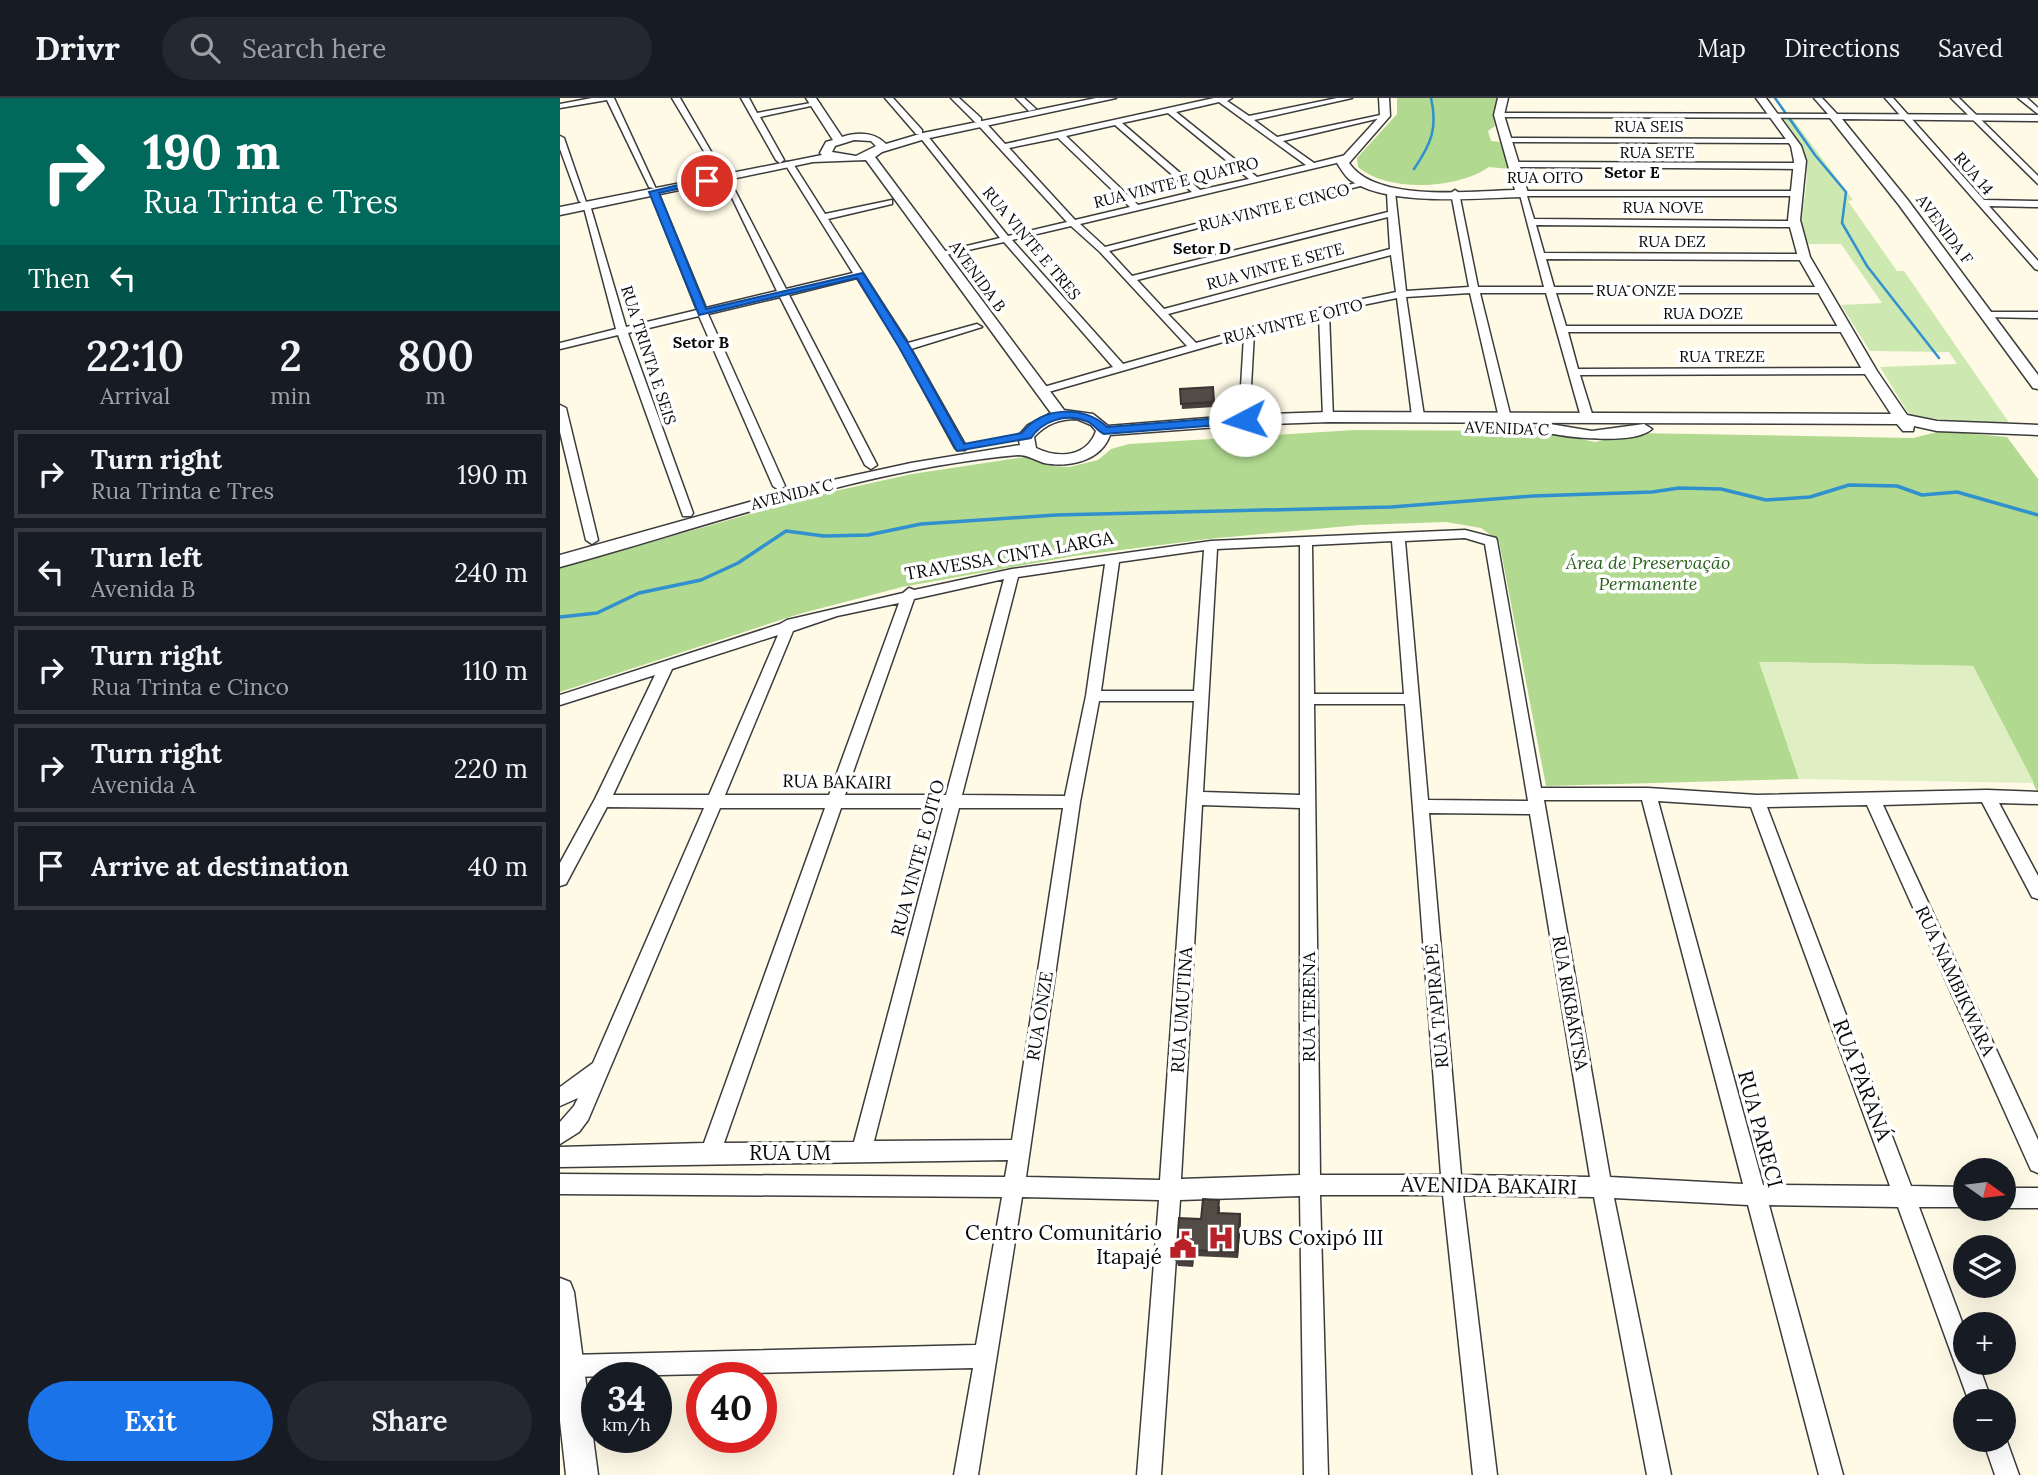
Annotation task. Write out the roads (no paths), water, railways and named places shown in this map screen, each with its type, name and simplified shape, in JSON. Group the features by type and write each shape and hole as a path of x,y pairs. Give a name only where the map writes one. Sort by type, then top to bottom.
{"street":[{"path":"560,106 605,98"},
{"path":"610,98 653,189 703,313 779,486"},
{"path":"676,98 722,175 871,466"},
{"path":"744,98 823,216 905,347 961,448"},
{"name":"RUA VINTE E TRES","path":"889,98 1006,239 1120,368"},
{"path":"955,98 1193,346"},
{"path":"1020,98 1032,109"},
{"path":"980,122 1089,98"},
{"path":"560,211 585,203 785,162 853,137 921,134 1111,98"},
{"path":"1247,119 1348,98"},
{"path":"1345,162 1385,116 1384,98"},
{"path":"1503,98 1499,116 1573,372 1583,421 1610,422 1613,433"},
{"path":"1762,98 1778,116 1792,141 1800,166 1794,224 1804,257 1870,371 1907,426 2038,430"},
{"name":"AVENIDA F","path":"1818,98 1988,315 2038,385"},
{"name":"RUA 14","path":"1889,98 2038,267"},
{"path":"1955,98 2038,181"},
{"path":"2022,98 2038,112"},
{"path":"1004,147 1222,99 1311,165"},
{"path":"757,115 817,100"},
{"path":"817,100 853,137"},
{"path":"817,100 839,140"},
{"path":"1170,111 1255,179"},
{"path":"1275,140 1385,116"},
{"path":"1499,116 2038,118"},
{"path":"1118,123 1198,193"},
{"path":"785,162 868,155 921,134"},
{"path":"1060,135 1136,208"},
{"name":"RUA TRINTA E SEIS","path":"560,138 585,203 622,331 687,513"},
{"path":"868,155 882,143 874,138"},
{"name":"RUA SEIS","path":"1506,140 1792,141"},
{"path":"827,147 826,153 834,158"},
{"name":"AVENIDA B","path":"868,155 889,202 980,332"},
{"name":"AVENIDA B","path":"868,155 1060,415"},
{"name":"RUA VINTE E QUATRO","path":"940,255 1311,165 1345,162"},
{"name":"RUA OITO","path":"1345,162 1350,175 1364,184 1391,192 1797,194"},
{"name":"RUA SETE","path":"1515,168 1800,166"},
{"path":"1479,192 1492,187 1515,168"},
{"name":"RUA VINTE E CINCO","path":"1103,250 1364,184"},
{"path":"1391,192 1395,251 1418,416"},
{"path":"1455,192 1474,290 1505,418"},
{"path":"823,216 889,202"},
{"path":"560,205 585,203"},
{"path":"1982,203 2038,204"},
{"path":"1131,279 1391,214"},
{"name":"RUA NOVE","path":"1531,222 1794,224"},
{"name":"RUA VINTE E SETE","path":"1163,312 1395,251"},
{"name":"RUA DEZ","path":"1541,256 1804,257"},
{"path":"560,346 859,275"},
{"name":"RUA VINTE E OITO","path":"1041,391 1324,310 1402,294 1550,290"},
{"name":"RUA ONZE","path":"1550,290 1823,290"},
{"path":"1324,310 1329,417"},
{"path":"1988,315 2038,315"},
{"name":"RUA DOZE","path":"1560,329 1846,329"},
{"path":"1245,420 1249,331"},
{"path":"905,347 980,332"},
{"name":"RUA TREZE","path":"1573,372 1870,371"},
{"path":"560,408 563,438 592,540"},
{"name":"AVENIDA C","path":"1028,443 1039,413 1092,418 1103,436"},
{"name":"AVENIDA C","path":"560,550 779,486 961,448 1028,443 1046,458 1070,459 1092,451 1103,436 1245,420 1418,416 1907,426"},
{"name":"AVENIDA C","path":"1583,421 1592,436 1655,428 1907,426"},
{"name":"AVENIDA C","path":"1103,436 1340,426 1530,427 1583,421"},
{"name":"AVENIDA C","path":"560,561 812,489 1028,443"},
{"name":"TRAVESSA CINTA LARGA","path":"560,700 787,625 909,593 1012,573 1211,545 1306,539 1465,534 1480,536"},
{"name":"RUA RIKBAKTSA","path":"1480,536 1491,541 1494,552 1602,1187 1659,1475"},
{"name":"RUA TAPIRAPÉ","path":"1398,537 1452,1185 1485,1475"},
{"name":"RUA TERENA","path":"1306,539 1310,1185 1315,1475"},
{"name":"RUA UMUTINA","path":"1149,1475 1211,545"},
{"name":"RUA ONZE","path":"966,1475 1020,1150 1072,802 1093,696 1113,557"},
{"name":"RUA VINTE E OITO","path":"860,1153 1012,573"},
{"path":"710,1153 909,593"},
{"path":"560,1134 572,1125 581,1113 783,642 787,625"},
{"path":"560,879 602,801 667,665"},
{"path":"1093,696 1200,696"},
{"path":"1307,699 1410,699"},
{"path":"1420,806 1648,794 1757,801 1987,796 2038,798"},
{"name":"RUA PARECI","path":"1648,794 1831,1475"},
{"path":"1987,796 2038,892"},
{"path":"1195,797 1308,802"},
{"name":"RUA NAMBIKWARA","path":"1872,799 2038,1163"},
{"name":"RUA BAKAIRI","path":"602,801 1072,802"},
{"name":"RUA PARANÁ","path":"1757,801 1953,1325"},
{"path":"560,868 574,853"},
{"path":"560,1097 580,1086 602,1064"},
{"name":"RUA UM","path":"560,1157 1020,1150"},
{"name":"RUA UM","path":"560,1184 1014,1187"},
{"name":"AVENIDA BAKAIRI","path":"1014,1187 1170,1190 1310,1185 1452,1185 1602,1187 1754,1195 1953,1197"},
{"path":"2016,1198 2038,1198"},
{"path":"560,1292 582,1475"},
{"path":"568,1366 985,1356"},
{"path":"1999,1452 2007,1475"}],"waterway":[{"path":"1414,169 1432,135 1434,118 1431,98"},
{"path":"1775,98 1815,155 1846,192 1842,223 1867,266 1939,358"},
{"path":"560,617 597,613 639,593 701,580 738,563 786,531 824,536 868,535 921,524 1056,515 1391,507 1533,496 1652,492 1679,488 1721,489 1766,500 1810,497 1849,485 1897,486 1922,495 1957,492 2038,515"}],"place":[{"name":"UBS Coxipó III","path":"1221,1238"},
{"name":"Centro Comunitário Itapajé","path":"1183,1245"}],"district":[{"name":"Setor E","path":"1632,172"},
{"name":"Setor D","path":"1202,248"},
{"name":"Setor B","path":"701,342"}],"park label":[{"name":"Área de Preservação Permanente","path":"1648,573"}]}
